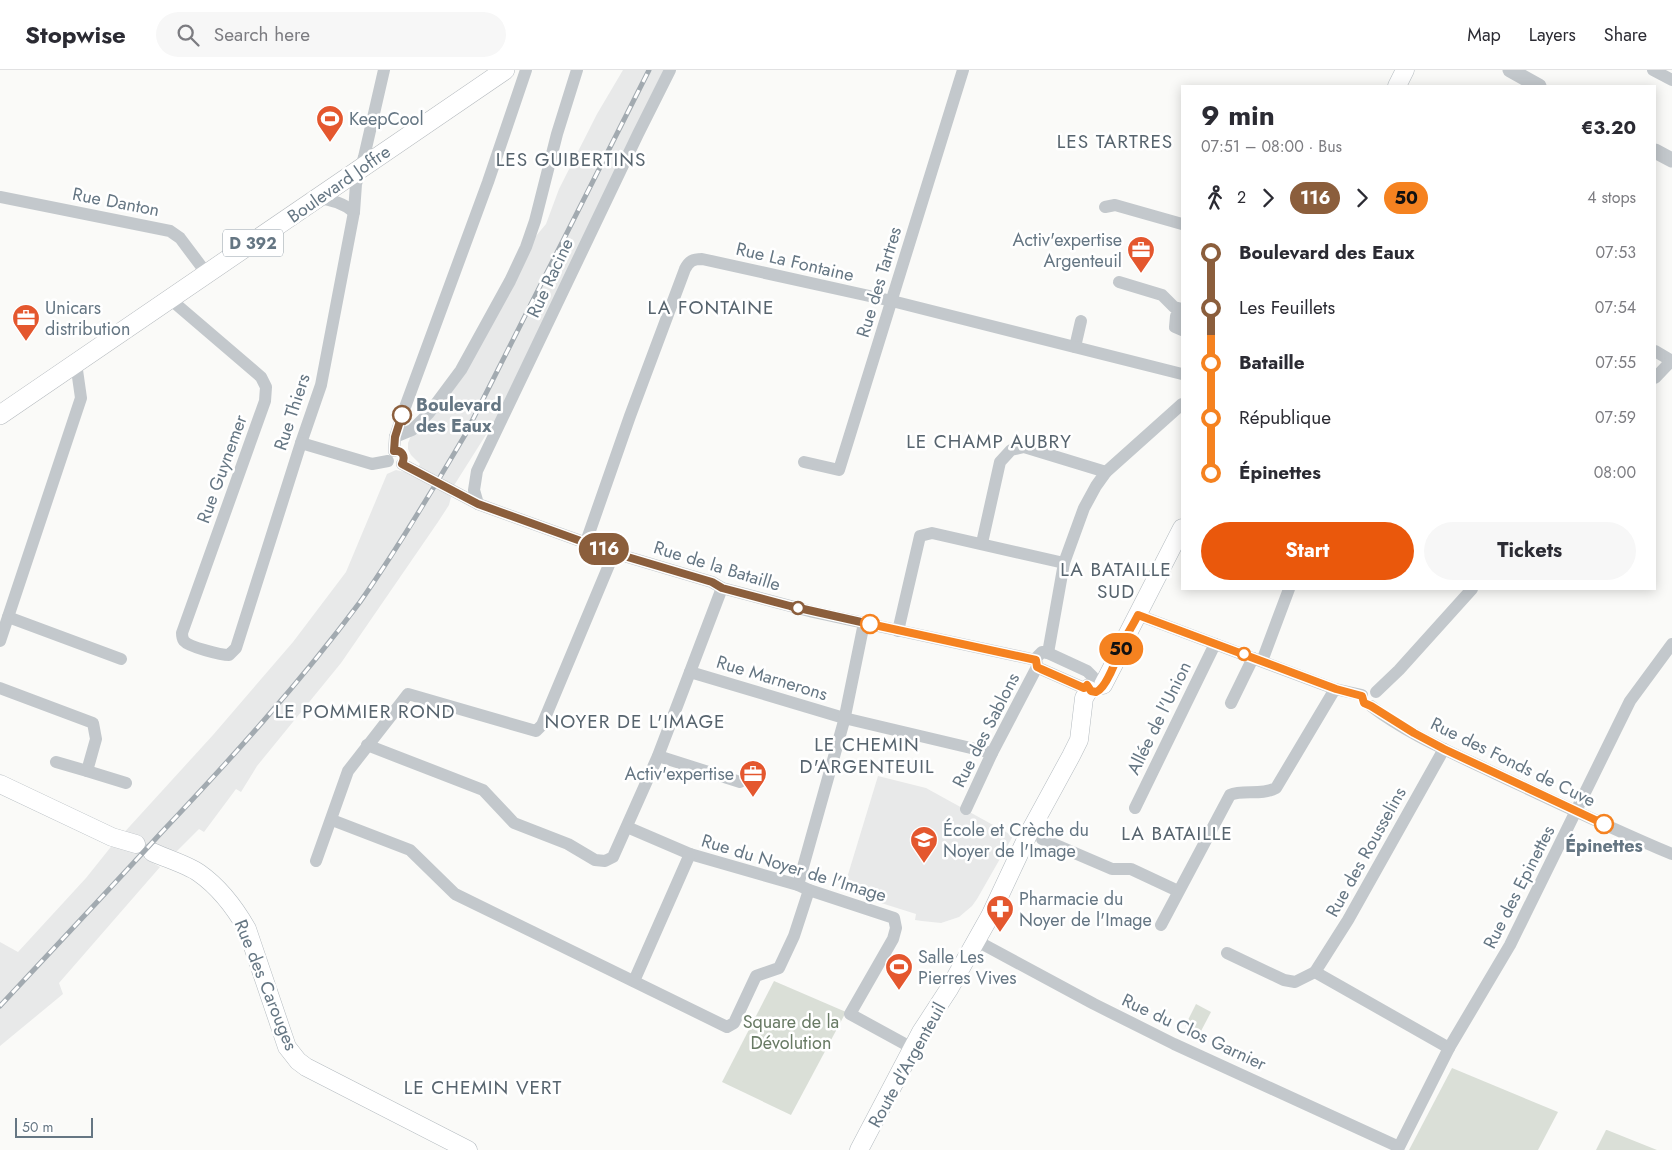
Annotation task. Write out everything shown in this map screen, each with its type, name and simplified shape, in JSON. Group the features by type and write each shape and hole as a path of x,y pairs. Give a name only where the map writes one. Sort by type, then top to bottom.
{"main road":[{"name":"Boulevard Joffre","path":"0,415 504,70"},
{"path":"1398,85 1405,70"},
{"name":"Route d'Argenteuil","path":"859,1150 914,1049 921,1032 949,989 1003,892 1029,833 1079,740 1084,698 1116,660 1181,530"},
{"path":"0,784 112,837 136,844"},
{"name":"Rue des Carouges","path":"152,852 198,872 224,896 240,918 250,937 287,1047 298,1061 468,1150"}],"street":[{"name":"Rue Thiers","path":"229,655 236,648 321,385 354,212 356,184 384,70"},
{"path":"301,443 372,464 391,456 395,437 488,182 526,70"},
{"path":"395,437 412,430 429,413 461,370 510,281 526,247 535,220 557,134 578,70"},
{"name":"Rue Racine","path":"478,504 474,490 477,471 670,70"},
{"name":"Rue des Tartres","path":"804,462 839,470 963,70"},
{"path":"1510,70 1537,85"},
{"path":"1653,70 1672,80"},
{"path":"1656,152 1672,160"},
{"name":"Rue Danton","path":"0,197 170,231 180,238 207,274"},
{"path":"318,198 332,200 354,212"},
{"path":"1105,207 1115,205 1181,222"},
{"name":"Rue La Fontaine","path":"586,542 630,416 685,269 690,262 702,259 892,301 1181,374"},
{"path":"1118,282 1162,295 1179,312 1175,327 1181,330"},
{"name":"Rue Guynemer","path":"170,299 261,377 266,387 265,400 182,633 186,643 229,655"},
{"path":"1075,347 1081,322"},
{"path":"1656,352 1672,360 1656,377"},
{"path":"0,641 82,398 76,363"},
{"path":"1048,653 1064,563 1084,508 1106,472 1181,405"},
{"path":"982,543 1000,462 1011,450 1024,447 1106,472"},
{"name":"Rue de la Bataille","path":"391,456 394,466 402,464 478,504 614,553 712,582 722,588 781,604 1036,664 1084,688 1095,684"},
{"path":"898,631 920,536 932,533 1064,563"},
{"path":"316,861 348,771 408,694 536,731 542,725 614,553"},
{"path":"367,746 483,790 514,823 568,844 595,860 604,861 613,856 627,828 658,756 722,588"},
{"path":"1232,703 1258,659 1289,590"},
{"path":"1376,692 1399,670 1471,590"},
{"path":"1138,615 1336,689 1362,696"},
{"path":"8,617 121,659"},
{"path":"332,820 410,850 455,894 727,1027 734,1023 756,976 779,968 794,936 864,623"},
{"name":"Allée de l'Union","path":"1135,808 1215,644"},
{"name":"Rue des Epinettes","path":"1399,1148 1449,1048 1510,945 1630,701 1672,644"},
{"path":"1036,664 1042,652 1048,653 1087,671 1095,684"},
{"name":"Rue des Sablons","path":"966,809 1036,664"},
{"name":"Rue Marnerons","path":"690,672 844,718 992,753"},
{"path":"0,688 93,724 96,739 87,771"},
{"path":"1161,925 1230,795 1235,793 1258,793 1276,788 1336,689"},
{"path":"1362,696 1367,690 1376,692"},
{"path":"1362,696 1364,703 1371,706 1378,700 1376,692"},
{"name":"Rue des Fonds de Cuve","path":"1371,706 1444,749 1577,812 1672,854"},
{"name":"Rue des Rousselins","path":"1315,972 1348,920 1444,749"},
{"path":"658,756 740,782"},
{"path":"56,762 126,783"},
{"name":"Rue du Noyer de l'Image","path":"627,828 690,854 804,888 894,918 895,933 850,1014 914,1049"},
{"path":"1042,839 1112,869 1131,868 1178,891"},
{"path":"634,981 690,854"},
{"name":"Rue du Clos Garnier","path":"977,941 1094,1004 1174,1044 1399,1148"},
{"path":"1227,953 1290,981 1295,982 1315,972 1449,1048"}],"shaded area":[{"path":"623,70 666,70 491,431 489,430 453,487 440,488 451,497 449,505 341,663 257,766 241,792 236,789 204,832 199,829 177,851 166,850 156,846 144,858 160,867 59,983 63,994 0,1046 0,942 18,952 213,735 293,642 346,572 387,474 396,470 413,474 420,464 408,449 411,436 451,390 531,242 546,224 559,189 597,114"},
{"name":"École et Crèche du Noyer de l'Image","path":"878,776 926,788 1013,836 977,899 959,917 941,923 915,920 916,914 843,891"}],"green space":[{"name":"Square de la Dévolution","path":"774,981 846,1012 791,1115 722,1082"},
{"path":"1196,1004 1211,1012 1200,1033 1185,1026"},
{"path":"1452,1068 1558,1112 1538,1150 1409,1150"},
{"path":"1607,1130 1657,1150 1596,1150"}],"railway":[{"path":"0,1006 238,750 313,662 374,582 465,435 649,70"}],"bus line":[{"name":"116","path":"402,415 393,444 394,451 396,450 403,454 402,464 478,504 614,553 712,582 722,588 764,600 870,624"},
{"name":"50","path":"870,624 1036,660 1037,667 1084,688 1087,685 1091,691 1099,692 1138,615 1336,689 1362,696 1364,703 1368,706 1444,749 1604,824"}],"place":[{"name":"KeepCool","path":"330,143"},
{"name":"Activ'expertise Argenteuil","path":"1141,274"},
{"name":"Unicars distribution","path":"26,342"},
{"name":"Boulevard des Eaux","path":"402,415"},
{"name":"Activ'expertise","path":"753,798"},
{"name":"Épinettes","path":"1604,824"},
{"name":"École et Crèche du Noyer de l'Image","path":"924,864"},
{"name":"Pharmacie du Noyer de l'Image","path":"1000,933"},
{"name":"Salle Les Pierres Vives","path":"899,991"}],"district":[{"name":"LES TARTRES","path":"1115,141"},
{"name":"LES GUIBERTINS","path":"571,159"},
{"name":"LA FONTAINE","path":"711,307"},
{"name":"LE CHAMP AUBRY","path":"989,441"},
{"name":"LA BATAILLE SUD","path":"1116,580"},
{"name":"LE POMMIER ROND","path":"365,711"},
{"name":"NOYER DE L'IMAGE","path":"635,721"},
{"name":"LE CHEMIN D'ARGENTEUIL","path":"867,755"},
{"name":"LA BATAILLE","path":"1177,833"},
{"name":"LE CHEMIN VERT","path":"483,1087"}]}
